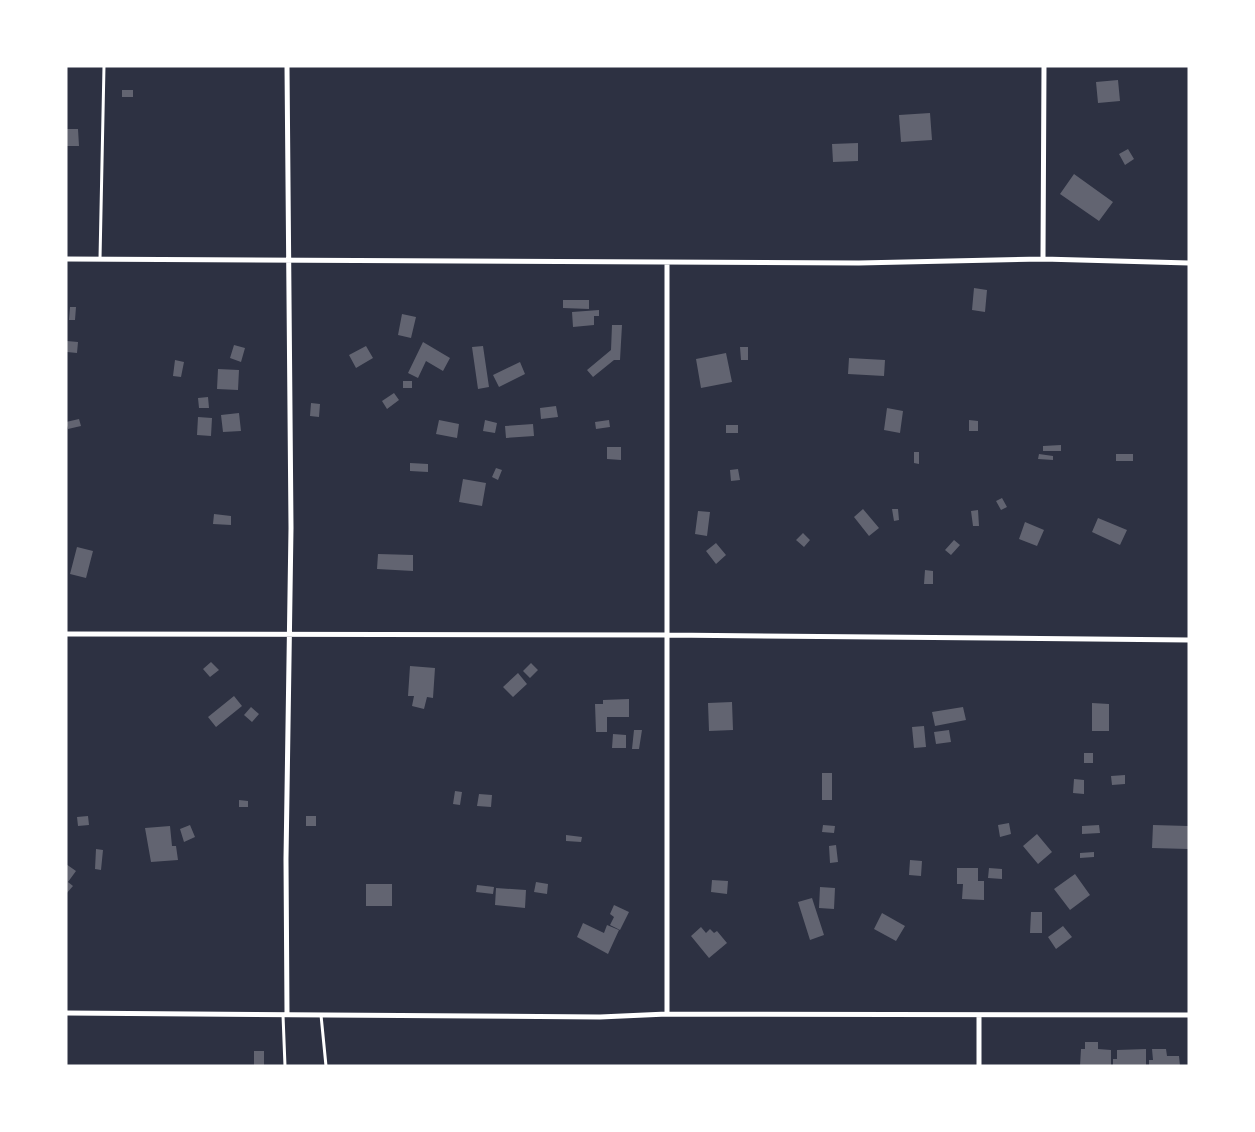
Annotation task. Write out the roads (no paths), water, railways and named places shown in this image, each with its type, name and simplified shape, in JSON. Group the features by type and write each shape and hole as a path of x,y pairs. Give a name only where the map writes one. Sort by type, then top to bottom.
{"street":[{"path":"285,1013 291,636 287,66"},
{"path":"1043,259 1044,66"},
{"path":"66,260 943,263 1043,259 1189,263"},
{"path":"667,263 667,1014"},
{"path":"66,634 667,635 1189,640"},
{"path":"66,1013 600,1017 667,1014 1189,1015"},
{"path":"979,1066 980,1015"}],"lane":[{"path":"100,259 104,66"},
{"path":"285,1013 285,1066"},
{"path":"321,1014 326,1066"}]}
